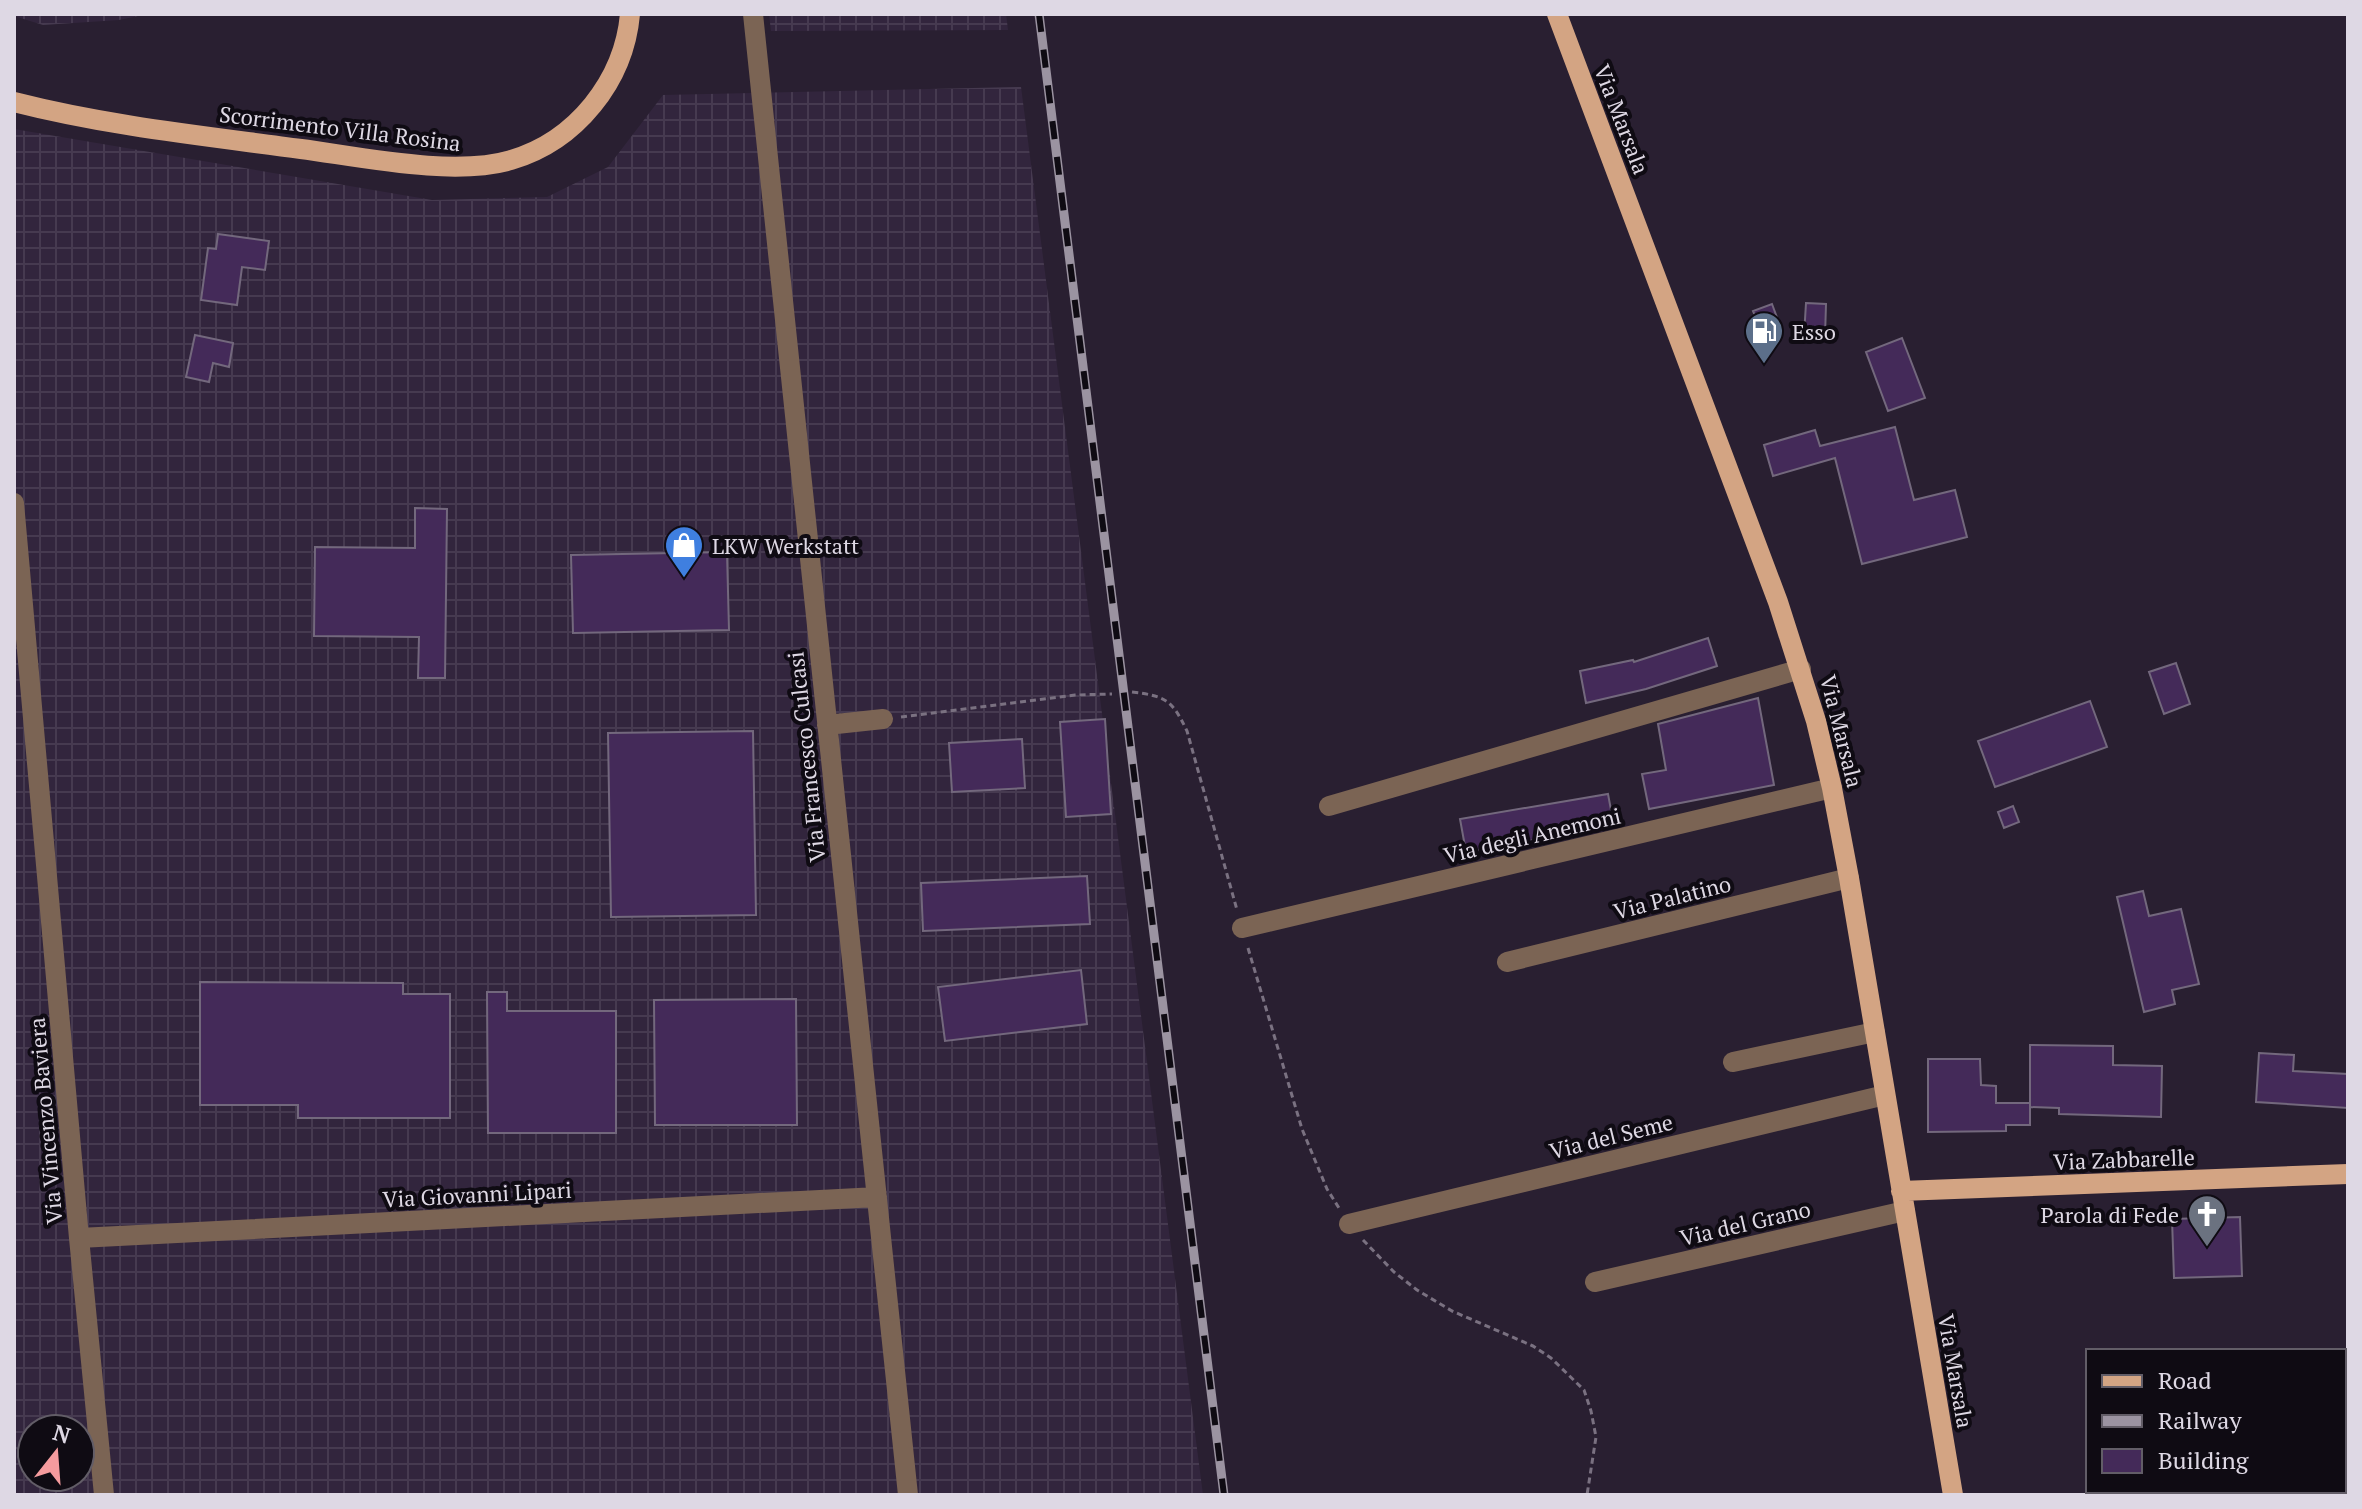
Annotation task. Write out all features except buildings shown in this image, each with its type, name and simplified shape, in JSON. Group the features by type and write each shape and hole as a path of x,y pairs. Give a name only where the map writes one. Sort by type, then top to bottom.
{"main road":[{"name":"Scorrimento Villa Rosina","path":"14,102 78,118 147,128 372,159 476,167 511,160 540,148 572,127 594,104 615,71 625,47 630,14"},
{"name":"Via Marsala","path":"1557,14 1778,602 1816,721 1849,878 1953,1495"},
{"name":"Via Zabbarelle","path":"1903,1201 2348,1174"}],"street":[{"name":"Via Francesco Culcasi","path":"753,14 908,1495"},
{"name":"Via Vincenzo Baviera","path":"14,503 104,1495"},
{"path":"1329,806 1801,669"},
{"path":"827,725 883,719"},
{"name":"Via degli Anemoni","path":"1242,928 1832,788"},
{"name":"Via Palatino","path":"1507,962 1849,878"},
{"path":"1733,1062 1875,1032"},
{"name":"Via del Seme","path":"1349,1224 1885,1095"},
{"name":"Via Giovanni Lipari","path":"79,1238 877,1197"},
{"name":"Via del Grano","path":"1595,1282 1903,1201"}],"path":[{"path":"1132,692 1157,695 1177,709 1187,731 1242,928"},
{"path":"883,719 1075,695 1112,694"}],"shaded area":[{"path":"14,14 148,14 119,20 43,25"},
{"path":"769,14 1006,14 1008,30 771,31"},
{"path":"1021,87 1203,1495 14,1495 14,129 432,200 547,197 608,167 663,95"}],"railway":[{"path":"1039,14 1224,1495"}],"place":[{"name":"Esso","path":"1764,365"},
{"name":"LKW Werkstatt","path":"684,579"},
{"name":"Parola di Fede","path":"2207,1248"}]}
